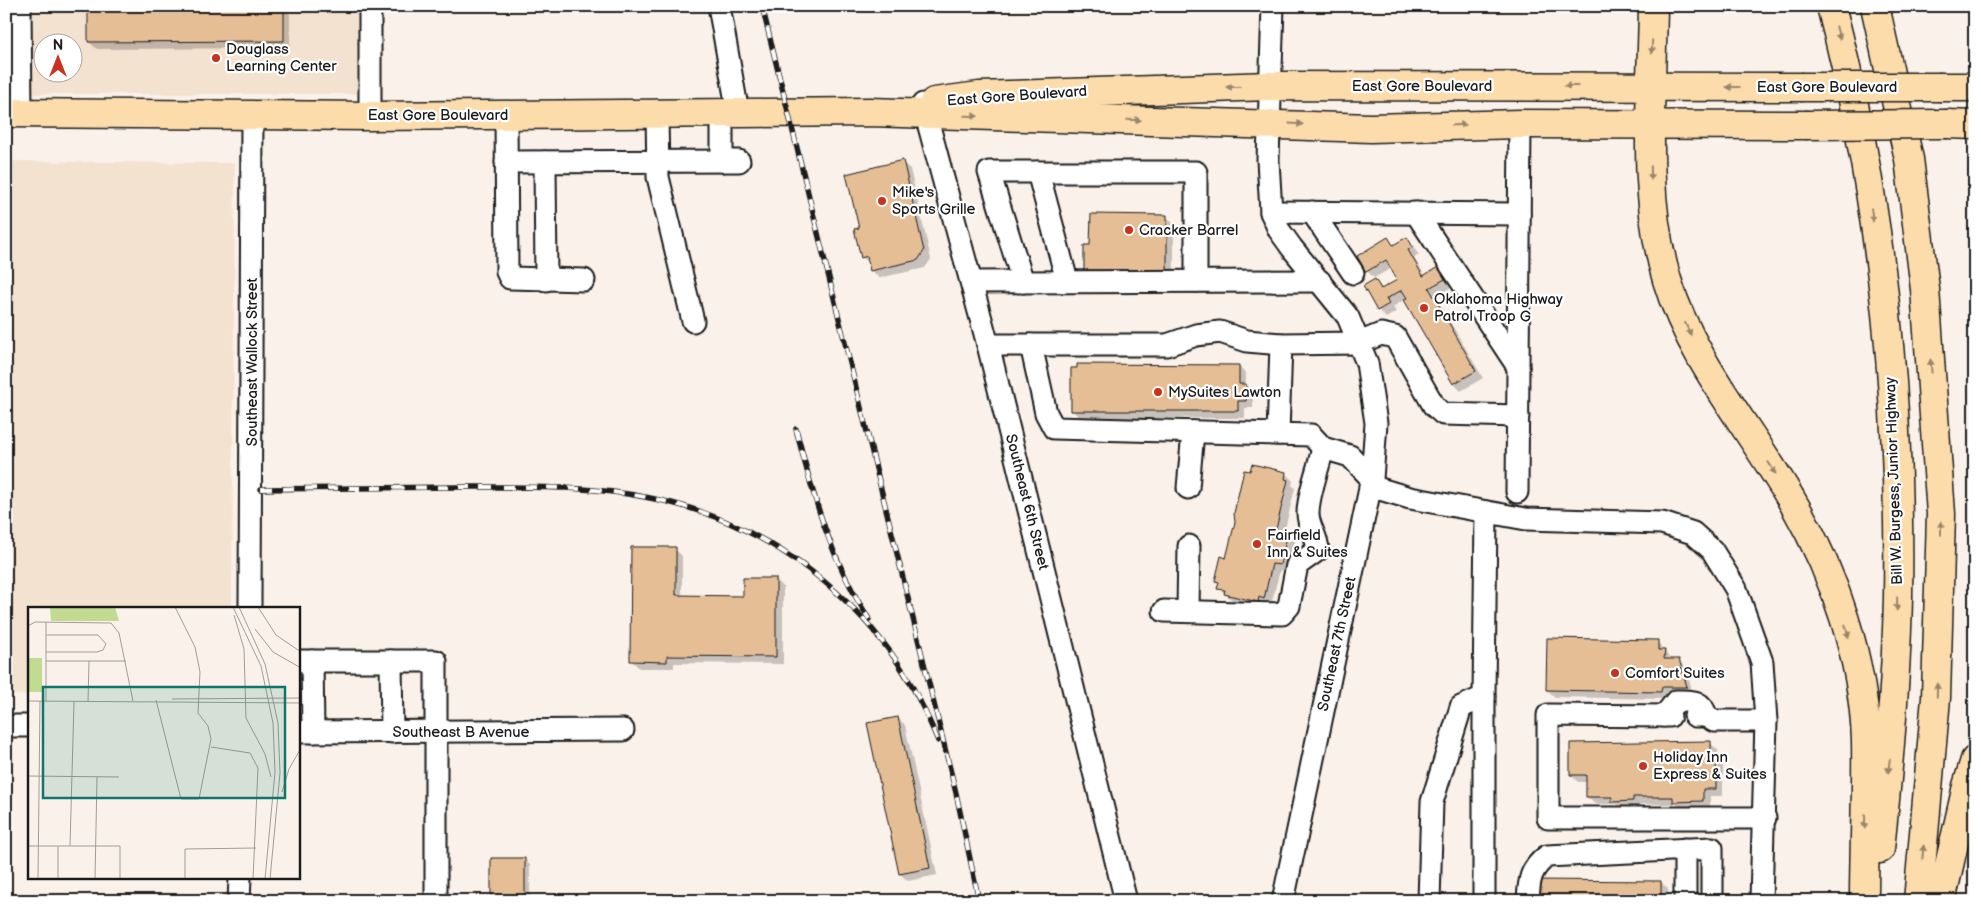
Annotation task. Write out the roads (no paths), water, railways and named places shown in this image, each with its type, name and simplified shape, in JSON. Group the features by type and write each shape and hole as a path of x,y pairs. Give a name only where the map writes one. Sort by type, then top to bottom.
{"main road":[{"path":"1653,6 1652,124 1654,222 1668,282 1694,343 1794,504 1818,547 1835,588 1856,668 1866,738 1864,901"},
{"name":"Bill W. Burgess, Junior Highway","path":"1832,6 1845,59 1865,167 1884,293 1895,430 1898,597 1894,696 1875,901"},
{"path":"1876,6 1909,159 1925,289 1941,514 1936,698 1918,901"},
{"name":"East Gore Boulevard","path":"925,110 979,96 1269,86 1975,87"},
{"path":"1520,86 1520,124"},
{"name":"East Gore Boulevard","path":"14,114 370,116 730,114 925,110 1371,128 1520,124 1975,124"},
{"path":"1942,901 1967,786 1975,760"}],"street":[{"path":"14,114 20,6"},
{"path":"370,6 370,116"},
{"path":"506,162 731,161 730,114 719,6"},
{"name":"Southeast 7th Street","path":"1273,6 1269,86 1268,187 1271,212 1279,230 1292,248 1320,280 1348,317 1367,363 1376,423 1371,483 1283,901"},
{"name":"Southeast 6th Street","path":"925,110 972,282 1126,901"},
{"path":"657,114 656,161 658,177 693,321"},
{"path":"506,115 507,272 510,278 516,280 584,280"},
{"name":"Southeast Wallock Street","path":"250,607 252,116"},
{"path":"1517,492 1520,124"},
{"path":"545,162 546,280"},
{"path":"1023,282 989,172 1196,172 1196,281"},
{"path":"1038,172 1067,281"},
{"path":"1271,212 1519,214"},
{"path":"1312,212 1353,273"},
{"path":"1416,213 1518,367"},
{"path":"972,282 1320,280"},
{"path":"988,345 1167,345 1196,335 1220,332 1246,341 1281,344 1359,343 1381,334 1394,338 1434,406 1443,414 1518,416"},
{"path":"1278,434 1281,344"},
{"path":"1031,345 1046,414 1054,428 1311,435 1323,448 1350,456 1371,483 1410,498 1526,519 1662,523 1693,533 1712,550 1736,589 1762,662 1766,721 1765,818 1761,901"},
{"path":"1188,488 1193,432"},
{"path":"1164,611 1282,614 1289,606 1298,566 1318,550 1317,537 1309,524 1308,512 1323,448"},
{"path":"1484,901 1486,512"},
{"path":"1188,611 1189,546"},
{"path":"306,732 305,661 436,661 436,901"},
{"path":"391,661 392,732"},
{"path":"1429,901 1432,802 1461,707 1484,698"},
{"path":"1765,818 1548,818 1548,715 1667,716 1676,701 1698,701 1704,707 1701,716 1714,722 1766,721"},
{"path":"6,726 28,726"},
{"name":"Southeast B Avenue","path":"306,732 437,733 622,730"},
{"path":"1528,901 1529,876 1538,863 1547,856 1712,848 1712,901"},
{"path":"1685,849 1685,901"},
{"path":"239,901 240,880"}],"railway":[{"path":"762,6 956,793 979,901"},
{"path":"796,429 817,504 834,551 855,596 869,619"},
{"path":"261,489 506,487 578,489 650,498 684,506 718,518 781,550 810,570 862,618 901,667 921,703 938,741"}],"place":[{"name":"Douglass Learning Center","path":"216,58"},
{"name":"Mike's Sports Grille","path":"882,201"},
{"name":"Cracker Barrel","path":"1129,230"},
{"name":"Oklahoma Highway Patrol Troop G","path":"1424,308"},
{"name":"MySuites Lawton","path":"1158,392"},
{"name":"Fairfield Inn & Suites","path":"1257,544"},
{"name":"Comfort Suites","path":"1615,673"},
{"name":"Holiday Inn Express & Suites","path":"1643,766"}]}
